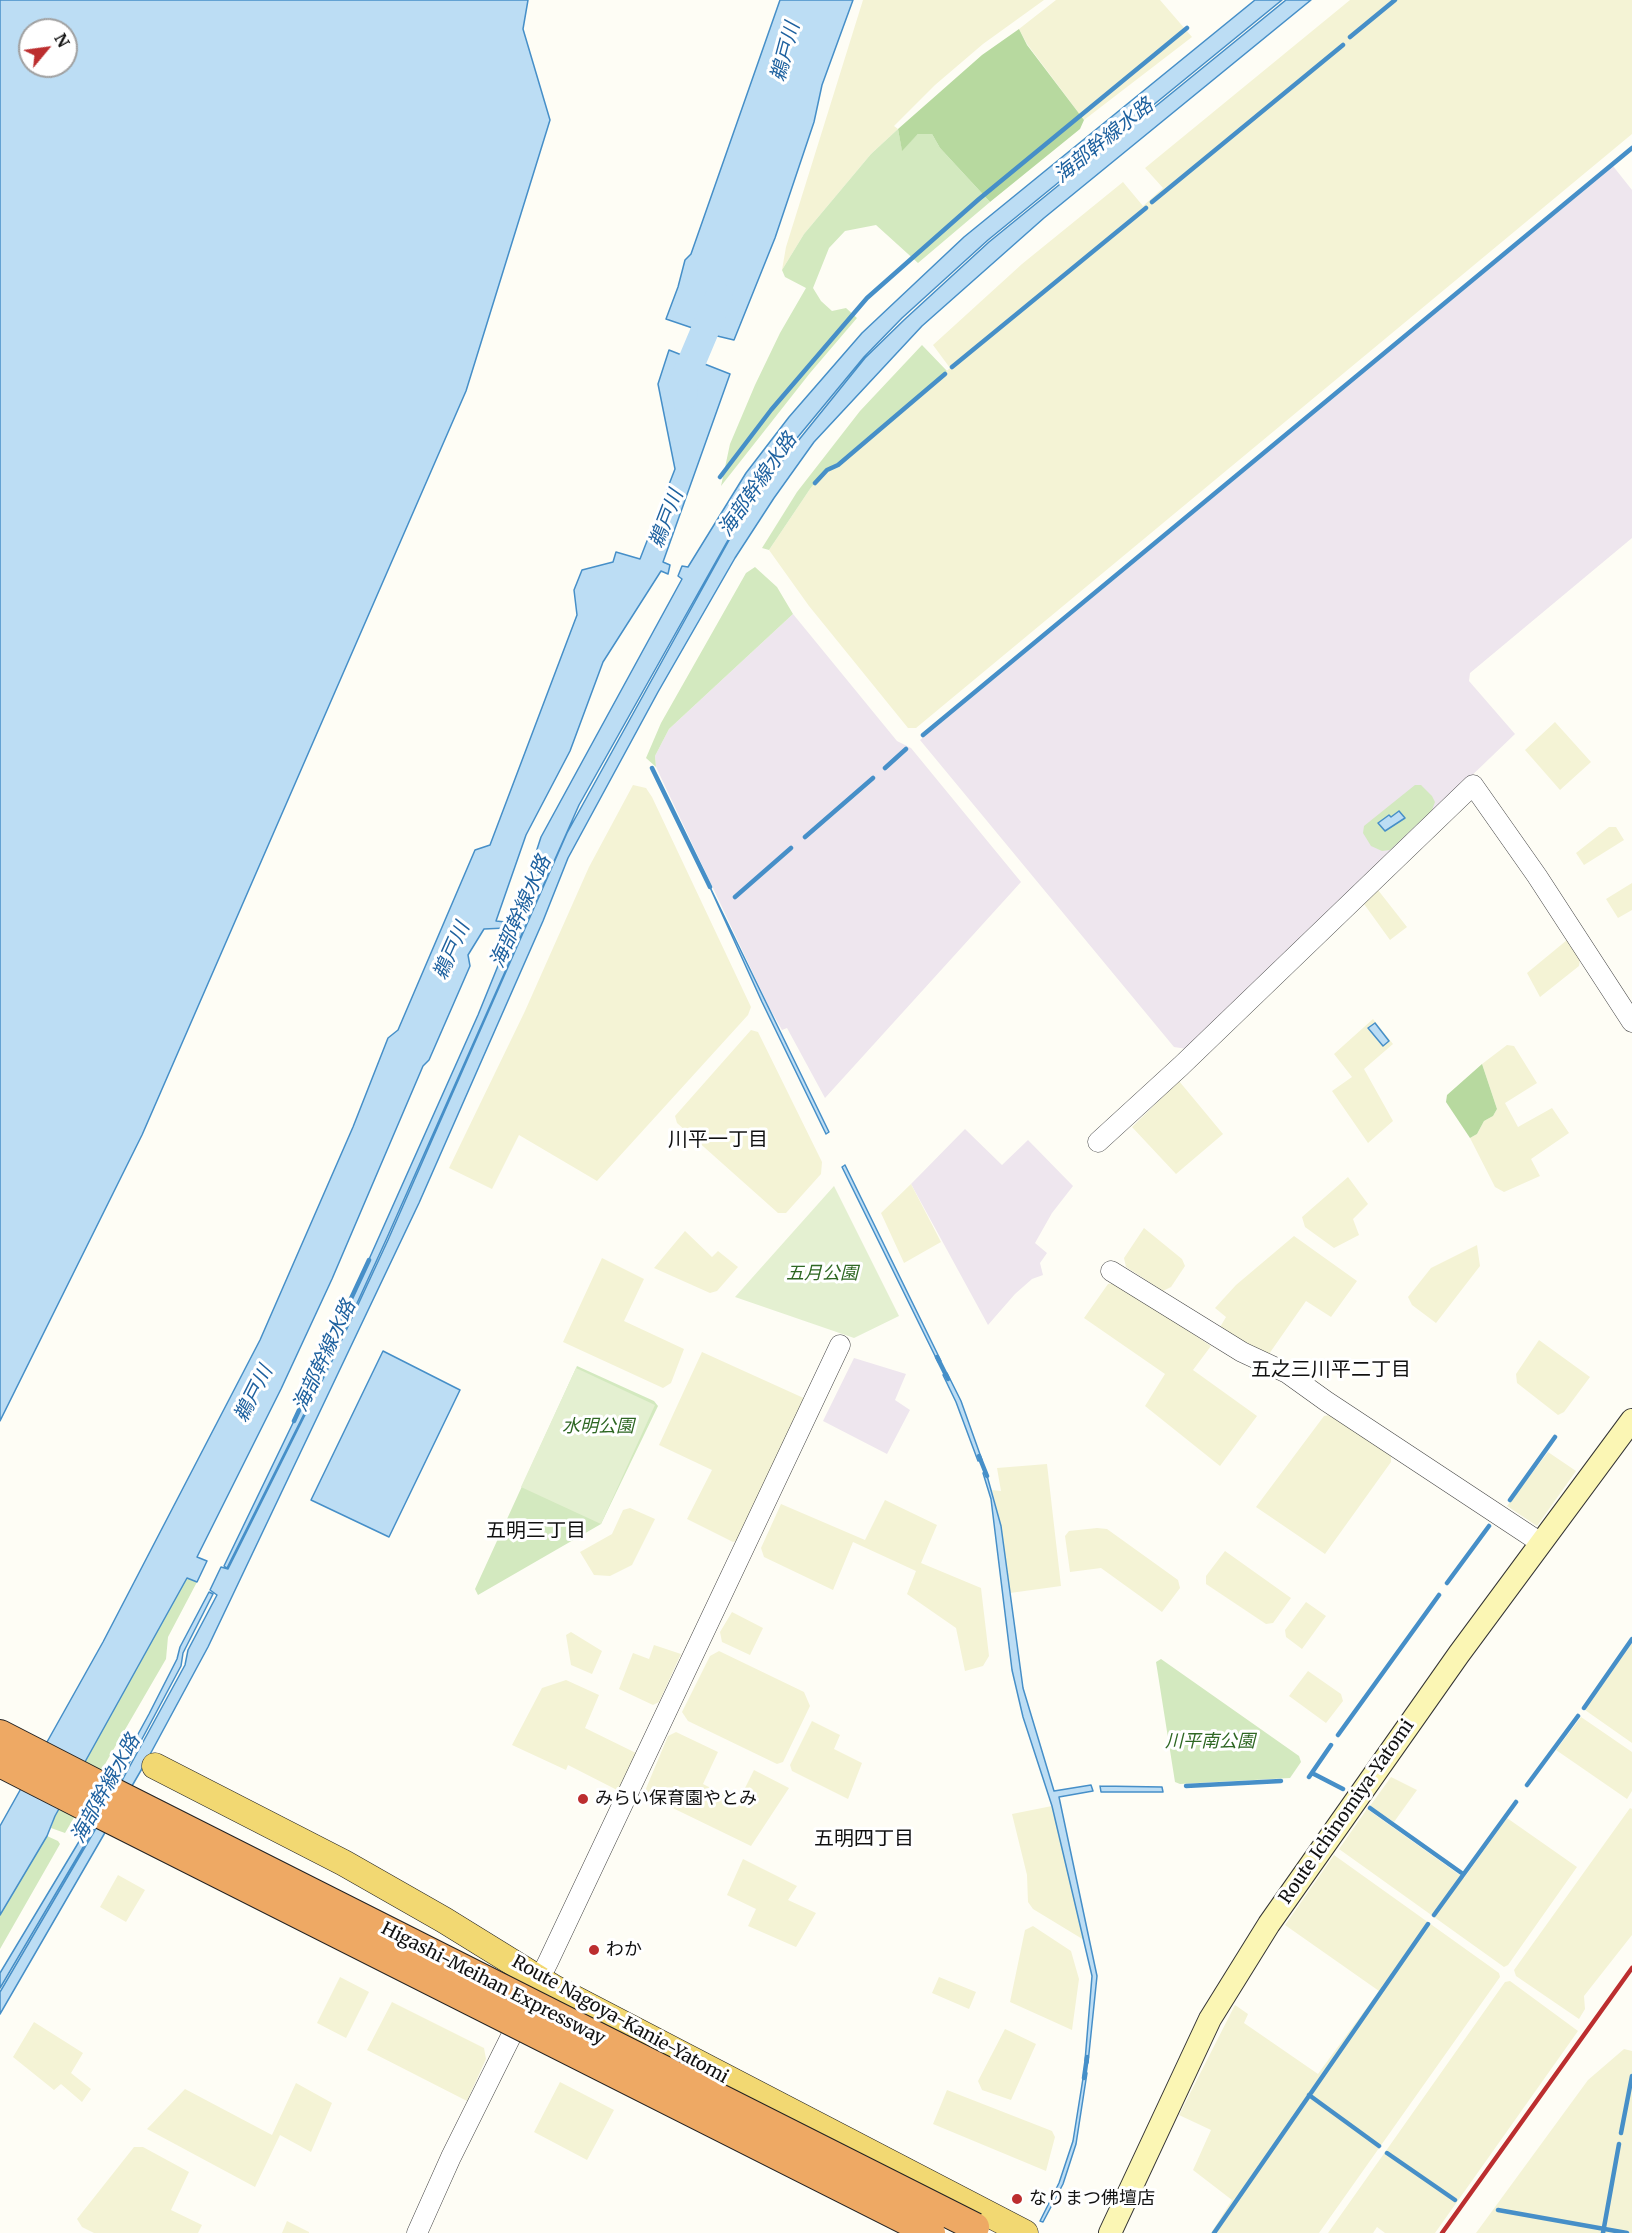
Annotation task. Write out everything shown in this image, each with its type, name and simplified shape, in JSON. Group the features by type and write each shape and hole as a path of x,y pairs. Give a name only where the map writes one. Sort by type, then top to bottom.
{"highway":[{"name":"Higashi-Meihan Expressway","path":"0,1734 987,2233"},
{"name":"Higashi-Meihan Expressway","path":"0,1763 932,2233"}],"main road":[{"name":"Route Ichinomiya-Yatomi","path":"1110,2233 1210,2019 1269,1924 1330,1834 1632,1420"},
{"name":"Route Nagoya-Kanie-Yatomi","path":"155,1766 344,1863 444,1920 539,1980 1025,2233"}],"street":[{"path":"1098,1142 1181,1066 1473,785 1537,876 1632,1023"},
{"path":"1111,1270 1242,1352 1287,1373 1541,1543"},
{"path":"417,2233 451,2157 539,1980 840,1345"}],"shaded area":[{"path":"1613,166 1632,190 1632,538 1470,673 1469,681 1515,734 1187,1049 1174,1047 920,740"},
{"path":"793,614 897,741 911,748 1021,882 825,1098 787,1028 782,1030 769,1007 656,767 655,756 669,729"},
{"path":"965,1129 1002,1165 1028,1140 1073,1186 1052,1213 1035,1243 1047,1253 1040,1263 1043,1275 1032,1279 1015,1294 988,1325 911,1184"},
{"path":"854,1358 906,1374 895,1400 910,1410 887,1454 823,1421"}],"green space":[{"path":"863,0 1044,0 983,44 935,85 894,126 898,129 871,154 804,234 782,270 786,247"},
{"path":"1056,0 1160,0 1192,37 1084,120 1027,44 1019,29"},
{"path":"1350,0 1632,0 1632,134 916,728 908,728 809,606 769,550 825,470 837,463 950,368 933,345 1022,264 1123,182 1143,206 1163,188 1145,168"},
{"path":"1019,29 1027,45 1084,120 1080,129 990,202 940,148 932,134 918,134 902,151 898,129 982,55"},
{"path":"898,129 902,150 918,134 932,134 940,148 990,202 918,263 876,225 845,231 829,248 813,288 821,301 832,311 846,308 857,318 810,373 721,486 730,444 755,385 780,333 806,288 785,277 782,270 804,234 871,154"},
{"path":"922,345 947,371 837,463 825,470 769,550 762,548 797,492 860,411"},
{"path":"755,567 777,587 793,614 669,729 655,756 656,767 646,758 661,723 746,573"},
{"path":"1555,722 1591,762 1560,790 1525,750"},
{"path":"633,785 646,788 652,797 751,1007 748,1015 597,1181 519,1135 492,1189 449,1168 525,1011 589,867"},
{"path":"1415,785 1421,785 1432,796 1435,802 1432,810 1390,850 1382,851 1371,846 1363,833 1364,826"},
{"path":"1609,827 1616,827 1624,840 1584,865 1576,853"},
{"path":"1632,883 1632,910 1618,918 1606,899"},
{"path":"1378,890 1407,927 1390,940 1364,904"},
{"path":"1567,940 1580,959 1579,966 1540,997 1527,973"},
{"path":"1373,1019 1393,1044 1364,1069 1393,1121 1368,1143 1332,1091 1352,1077 1334,1054"},
{"path":"751,1030 758,1032 822,1162 821,1174 786,1213 778,1213 677,1123 675,1116"},
{"path":"1507,1045 1514,1046 1537,1083 1505,1103 1518,1127 1552,1108 1569,1133 1531,1159 1540,1176 1504,1192 1495,1187 1470,1138 1477,1134 1484,1121 1493,1116 1497,1109 1482,1064"},
{"path":"1482,1064 1497,1109 1493,1116 1484,1121 1477,1134 1470,1138 1446,1102 1447,1095"},
{"path":"1179,1081 1223,1134 1176,1174 1132,1127"},
{"path":"1348,1177 1368,1204 1353,1219 1359,1235 1334,1248 1305,1227 1302,1217"},
{"path":"911,1184 941,1242 904,1263 881,1213"},
{"name":"五月公園","path":"834,1186 899,1316 854,1338 735,1297"},
{"path":"1144,1228 1182,1259 1185,1266 1171,1287 1163,1291 1126,1267 1124,1258"},
{"path":"685,1231 712,1257 718,1251 738,1267 717,1291 710,1293 654,1268"},
{"path":"1294,1236 1357,1281 1331,1317 1306,1301 1269,1354 1219,1329 1226,1317 1215,1308 1236,1285"},
{"path":"1477,1245 1480,1266 1436,1323 1412,1305 1408,1297 1431,1268"},
{"path":"602,1258 644,1279 624,1321 684,1349 671,1383 663,1388 563,1342"},
{"path":"1116,1283 1211,1346 1193,1370 1257,1416 1220,1466 1145,1406 1165,1374 1084,1318 1108,1284"},
{"path":"1539,1340 1590,1377 1564,1412 1558,1415 1517,1383 1516,1374"},
{"path":"702,1352 808,1400 742,1539 733,1542 687,1519 712,1470 659,1445"},
{"name":"水明公園","path":"577,1366 654,1401 658,1406 601,1524 478,1595 475,1589"},
{"name":"水明公園","path":"576,1368 655,1405 601,1524 521,1487"},
{"path":"1329,1415 1391,1454 1391,1462 1325,1554 1256,1507 1324,1416"},
{"path":"1548,1452 1576,1471 1537,1526 1507,1506"},
{"path":"1047,1464 1061,1586 1010,1593 1001,1526 992,1490 1001,1491 997,1468"},
{"path":"885,1500 937,1525 921,1563 981,1588 989,1656 983,1666 965,1671 956,1628 907,1594 916,1571 853,1542 833,1590 764,1557 761,1548 781,1504 865,1540"},
{"path":"630,1508 655,1519 632,1565 610,1576 594,1575 580,1552 612,1534 623,1510"},
{"path":"1107,1529 1178,1580 1180,1588 1162,1612 1101,1568 1070,1572 1065,1536 1069,1531"},
{"path":"1225,1551 1291,1598 1273,1623 1266,1624 1206,1584 1206,1576"},
{"path":"187,1577 197,1582 168,1637 166,1659 65,1833 51,1828 55,1816"},
{"path":"1306,1602 1326,1616 1302,1649 1286,1637 1285,1630"},
{"path":"732,1612 763,1628 750,1655 722,1642 720,1632"},
{"path":"571,1632 602,1651 592,1674 571,1665 566,1635"},
{"path":"1632,1643 1632,1743 1585,1710"},
{"path":"654,1645 681,1654 659,1702 653,1705 619,1689 633,1653 649,1659"},
{"path":"719,1651 804,1692 810,1706 783,1762 777,1764 688,1721 682,1712 710,1656"},
{"name":"川平南公園","path":"1161,1659 1299,1756 1301,1762 1290,1778 1180,1784 1175,1782 1156,1662"},
{"path":"1308,1671 1341,1694 1343,1701 1326,1723 1289,1696"},
{"path":"566,1680 599,1695 585,1728 636,1753 619,1791 568,1765 566,1770 512,1745 542,1688"},
{"path":"1581,1717 1632,1752 1632,1791 1627,1799 1556,1750"},
{"path":"812,1721 840,1735 834,1749 862,1763 848,1799 792,1771 790,1765"},
{"path":"676,1732 718,1752 703,1784 738,1802 754,1770 789,1788 751,1846 648,1796 645,1791 668,1736"},
{"path":"1391,1777 1417,1790 1394,1822 1370,1806"},
{"path":"1052,1806 1084,1940 1033,1909 1028,1902 1027,1875 1012,1814"},
{"path":"1630,1808 1632,1809 1632,1935 1584,1996 1585,2009 1579,2019 1516,1976 1514,1970"},
{"path":"1367,1809 1464,1878 1507,1818 1577,1867 1508,1965 1504,1967 1339,1849"},
{"path":"47,1836 60,1844 0,1949 0,1915"},
{"path":"1334,1855 1499,1973 1500,1977 1319,2233 1211,2233 1232,2200 1193,2170 1211,2130 1179,2115 1235,2005 1248,2014 1244,2023 1318,2074 1379,1991 1285,1925"},
{"path":"743,1859 797,1886 788,1900 816,1913 796,1947 748,1926 756,1909 727,1895"},
{"path":"118,1875 145,1890 126,1922 100,1907"},
{"path":"1033,1926 1071,1951 1079,1979 1072,2030 1010,2002 1025,1930"},
{"path":"340,1977 369,1992 346,2038 317,2023"},
{"path":"939,1977 976,1992 969,2009 932,1993"},
{"path":"1510,1981 1578,2031 1435,2233 1385,2233 1377,2227 1373,2233 1328,2233 1505,1982"},
{"path":"392,2002 484,2048 486,2059 467,2101 367,2050"},
{"path":"34,2022 83,2053 71,2073 91,2089 82,2102 61,2084 54,2090 13,2057"},
{"path":"1005,2029 1036,2044 1011,2100 982,2090 978,2081"},
{"path":"1624,2049 1632,2051 1632,2233 1476,2233 1588,2080"},
{"path":"560,2082 614,2110 587,2160 534,2132"},
{"path":"296,2083 332,2103 311,2152 280,2135 255,2187 147,2129 185,2089 272,2135"},
{"path":"947,2090 1052,2131 1055,2137 1046,2171 933,2124"},
{"path":"134,2147 143,2147 189,2172 171,2210 202,2225 198,2233 94,2233 82,2227 77,2219"},
{"path":"287,2221 309,2232 309,2233 282,2233"}],"water":[{"path":"0,0 528,0 523,29 550,120 466,391 142,1135 0,1421"},
{"path":"780,0 853,0 822,85 814,122 775,238 734,340 666,319 685,260 691,254"},
{"name":"海部幹線水路","path":"1255,0 1282,0 988,240 902,318 864,357 783,455 737,524 579,805 330,1362 227,1568 224,1566 333,1340 478,1015 504,951 541,837 682,579 678,576 682,566 688,567 746,473 789,417 862,333 964,237"},
{"path":"1286,0 1311,0 1044,218 922,326 814,442 735,558 658,692 568,858 543,921 419,1203 208,1647 147,1760 0,2014 0,1992 95,1830 185,1665 188,1650 217,1595 210,1590 221,1567 228,1569 331,1363 388,1240 567,833 738,524 785,457 865,358 904,320 989,242"},
{"path":"669,350 730,374 663,562 670,565 668,574 661,571 603,662 570,751 526,835 496,921 506,922 506,928 484,929 468,955 470,966 429,1060 423,1066 332,1279 281,1389 197,1557 207,1561 197,1582 187,1578 55,1816 47,1836 0,1915 0,1826 103,1642 260,1340 353,1127 388,1038 398,1030 475,850 490,845 577,615 574,590 582,570 613,562 616,552 640,559 675,469 658,384"},
{"path":"1399,811 1405,818 1385,831 1378,823"},
{"path":"708,883 829,1132 826,1134 762,1002"},
{"path":"1375,1023 1389,1041 1383,1046 1368,1028"},
{"path":"845,1165 941,1361 938,1362 842,1167"},
{"path":"383,1351 460,1390 389,1537 311,1500"},
{"path":"947,1373 961,1401 982,1460 978,1461 956,1402 943,1375"},
{"path":"986,1472 1001,1526 1023,1688 1054,1791 1091,1785 1093,1791 1059,1797 1097,1976 1088,2063 1085,2061 1092,1976 1052,1806 1023,1717 1012,1670 991,1499 983,1473"},
{"path":"209,1592 213,1594 183,1653 181,1666 95,1827 0,1988 0,1973 83,1835 149,1714"},
{"path":"1100,1786 1162,1787 1163,1792 1101,1792"},
{"path":"1084,2072 1087,2073 1076,2144 1063,2184 1043,2222 1040,2221 1059,2183 1073,2141"}],"waterway":[{"path":"1350,37 1395,0"},
{"path":"720,477 771,410 867,298 979,199 1187,28"},
{"path":"1152,202 1343,45"},
{"path":"923,735 1632,148"},
{"path":"952,367 1146,208"},
{"name":"鵜戸川","path":"683,397 684,380 719,297"},
{"path":"815,483 827,470 838,465 945,374"},
{"path":"885,768 906,749"},
{"path":"652,768 710,887"},
{"path":"805,837 873,778"},
{"path":"735,897 791,848"},
{"name":"海部幹線水路","path":"294,1421 369,1260"},
{"path":"937,1357 948,1379"},
{"path":"1510,1500 1555,1437"},
{"path":"979,1456 987,1476"},
{"path":"1447,1583 1489,1526"},
{"path":"1338,1735 1439,1595"},
{"path":"1584,1708 1632,1639"},
{"path":"1527,1785 1578,1716"},
{"path":"1309,1777 1331,1745"},
{"path":"1312,1773 1343,1789"},
{"path":"1186,1786 1281,1781"},
{"path":"1434,1915 1516,1802"},
{"path":"1370,1808 1463,1874"},
{"path":"1214,2233 1428,1924"},
{"path":"1084,2078 1087,2057"},
{"path":"1621,2133 1632,2076"},
{"path":"1309,2095 1379,2146"},
{"path":"1603,2233 1619,2144"},
{"path":"1387,2153 1455,2200"},
{"path":"1498,2210 1627,2233"}],"railway":[{"path":"1442,2233 1632,1968"}],"place":[{"name":"みらい保育園やとみ","path":"583,1799"},
{"name":"わか","path":"594,1950"},
{"name":"なりまつ佛壇店","path":"1017,2199"}],"district":[{"name":"川平一丁目","path":"718,1140"},
{"name":"五之三川平二丁目","path":"1331,1370"},
{"name":"五明三丁目","path":"536,1531"},
{"name":"五明四丁目","path":"864,1839"}]}
